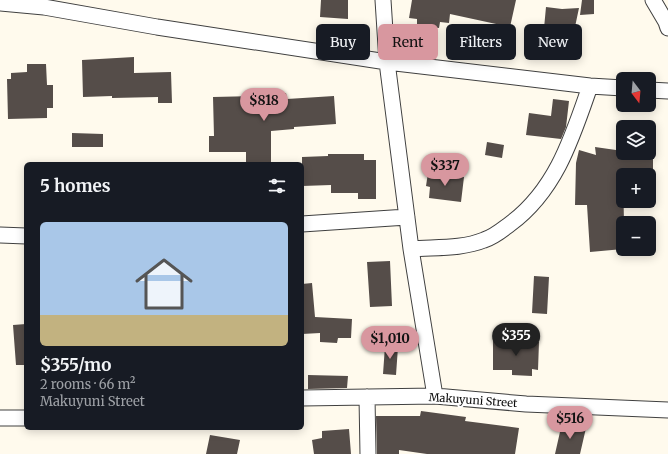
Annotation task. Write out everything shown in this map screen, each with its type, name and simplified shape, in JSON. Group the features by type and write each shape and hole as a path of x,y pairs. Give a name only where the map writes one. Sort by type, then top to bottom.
{"street":[{"path":"383,0 387,62 411,249 435,396"},
{"path":"653,0 668,28"},
{"path":"0,2 44,7 157,27 387,62 590,86 616,88"},
{"path":"411,249 468,245 485,240 500,232 527,211 547,186 556,170 572,138 590,86"},
{"path":"656,90 668,91"},
{"path":"304,224 407,217"},
{"path":"0,235 24,236"},
{"name":"Makuyuni Street","path":"304,398 435,396 526,404 668,410"},
{"path":"366,397 368,454"},
{"path":"0,418 24,418"}],"building":[{"path":"321,0 348,0 348,19 320,17"},
{"path":"412,0 516,0 511,24 496,24 450,14 449,23 440,22 439,28 438,24 417,24 417,19 409,18"},
{"path":"582,0 594,0 594,14 580,15"},
{"path":"546,7 562,9 579,8 576,24 544,24"},
{"path":"134,57 134,73 171,72 172,103 158,103 158,97 83,97 82,60"},
{"path":"27,64 46,64 47,85 53,85 53,108 47,108 47,118 8,119 7,79 11,79 11,73 27,72"},
{"path":"286,93 287,99 334,96 336,124 294,127 294,129 271,131 271,162 246,162 246,152 209,152 209,136 214,136 213,97 260,96"},
{"path":"553,99 569,101 566,127 561,139 526,135 529,113 551,116"},
{"path":"72,133 103,134 103,147 72,147"},
{"path":"487,142 504,145 502,158 485,155"},
{"path":"595,147 616,150 616,160 653,160 653,168 616,168 616,208 624,208 624,216 616,216 616,250 590,252 587,205 575,205 576,163 579,150 596,155"},
{"path":"328,154 364,154 364,160 376,160 376,199 358,199 358,193 331,193 331,185 304,186 304,162 302,162 302,157 328,156"},
{"path":"428,173 464,177 461,202 429,198 430,187 426,186"},
{"path":"390,261 392,306 370,307 367,262"},
{"path":"534,276 549,277 547,314 532,313"},
{"path":"312,283 315,317 352,319 351,338 338,338 337,343 320,342 320,333 304,334 304,284"},
{"path":"24,324 24,365 16,365 13,325"},
{"path":"493,341 539,342 538,370 532,369 532,376 512,375 512,370 493,370"},
{"path":"385,346 398,347 396,375 383,374"},
{"path":"308,375 348,376 347,388 308,389"},
{"path":"421,411 466,417 465,421 519,428 515,454 427,454 399,450 399,454 377,454 376,416 420,416"},
{"path":"562,423 586,428 580,454 555,454"},
{"path":"349,429 351,454 314,454 312,440 322,438 322,431"},
{"path":"210,435 240,440 237,454 206,454"}]}
